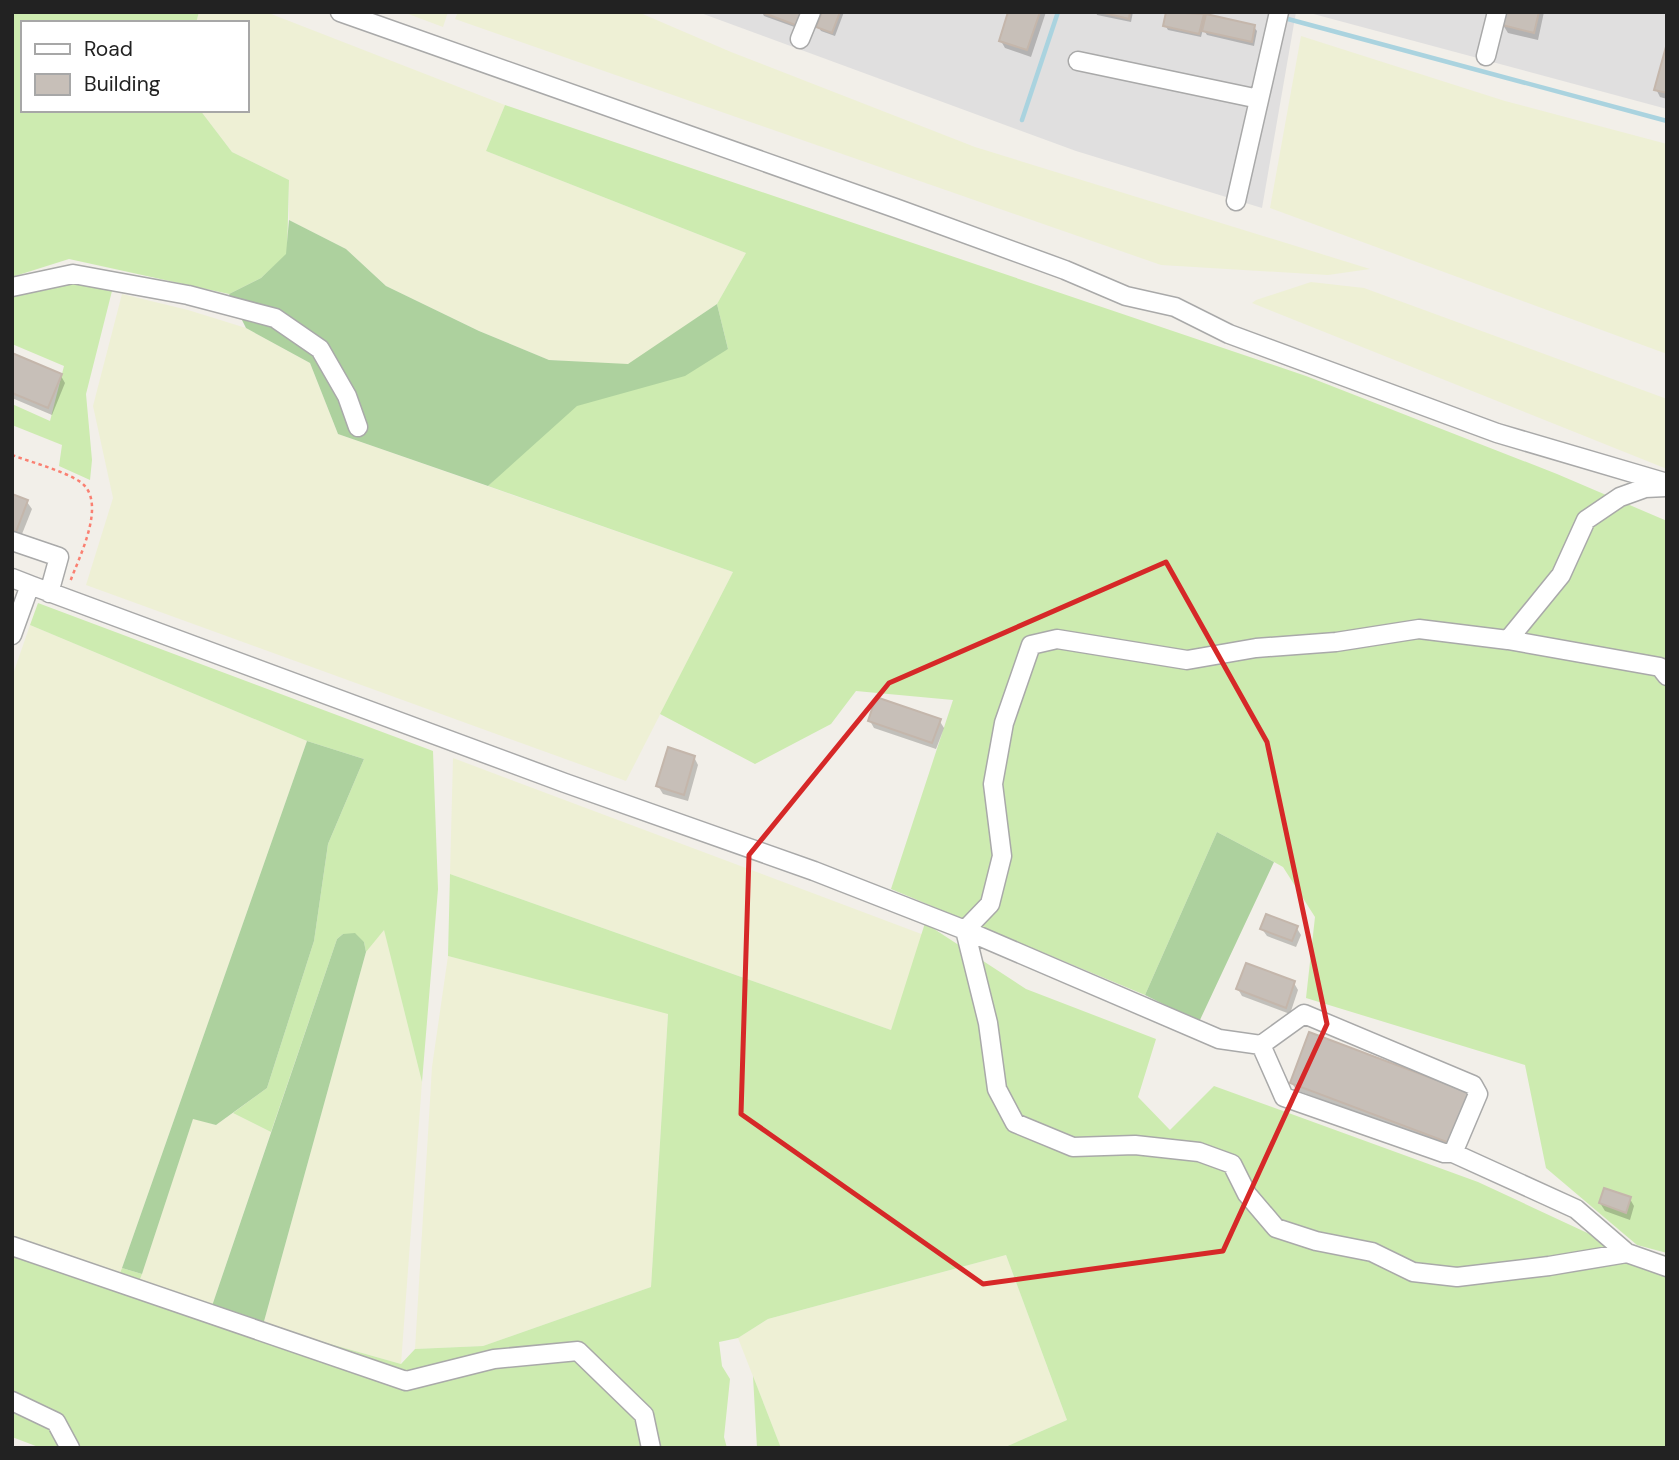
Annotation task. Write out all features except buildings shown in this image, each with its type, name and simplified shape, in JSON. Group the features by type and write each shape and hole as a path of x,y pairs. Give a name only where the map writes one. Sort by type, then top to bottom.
{"street":[{"path":"340,12 895,208 1065,270 1126,296 1175,307 1229,334 1497,433 1667,485"},
{"path":"800,39 811,12"},
{"path":"1236,201 1279,12"},
{"path":"1486,56 1497,12"},
{"path":"1078,61 1259,99"},
{"path":"12,287 73,274 188,295 275,318 320,349 347,396 358,427"},
{"path":"1508,640 1561,575 1586,520 1620,497 1645,488 1667,485"},
{"path":"12,541 60,557 57,596"},
{"path":"12,578 565,783 802,866 965,930 1219,1039 1261,1045 1304,1014 1473,1085 1478,1094 1453,1153"},
{"path":"12,635 30,585"},
{"path":"965,930 990,904 1002,856 993,784 1004,723 1031,645 1057,639 1187,660 1256,648 1336,642 1419,629 1508,640 1660,667 1667,676"},
{"path":"965,930 988,1023 997,1089 1015,1123 1073,1147 1135,1145 1199,1152 1232,1164 1247,1194 1276,1228 1316,1241 1372,1252 1413,1272 1457,1277 1627,1253"},
{"path":"1261,1045 1284,1097 1444,1153 1453,1153 1576,1209 1627,1253 1667,1267"},
{"path":"12,1246 406,1381 494,1359 578,1351 644,1415 651,1448"},
{"path":"12,1401 56,1422 70,1448"}],"path":[{"path":"12,455 81,482 91,498 93,517 57,596"}],"highlighted area":[{"path":"1166,562 1267,742 1327,1024 1223,1251 983,1284 741,1114 749,855 889,683"}],"shaded area":[{"path":"698,12 1296,12 1262,208 1076,151"},
{"path":"1306,12 1667,12 1667,109"}],"green space":[{"path":"12,12 199,12 197,21 21,21 21,112 202,112 232,152 289,180 287,254 261,278 229,294 69,259 12,277"},
{"path":"199,12 266,12 505,105 486,151 746,253 717,304 628,365 549,360 479,331 386,286 346,249 289,220 289,180 232,152 202,112 248,112 248,21 197,21"},
{"path":"403,12 448,12 443,27"},
{"path":"458,12 638,12 731,52 975,147 1370,269 1328,275 1161,265 455,19"},
{"path":"1301,36 1505,101 1667,144 1667,354 1270,208"},
{"path":"505,105 1306,376 1557,474 1667,521 1667,1253 1637,1245 1546,1168 1525,1065 1306,998 1315,917 1283,867 1274,862 1217,832 1145,995 891,889 953,700 856,691 831,724 755,764 660,714 733,572 488,486 569,407 728,349 717,304 746,253 486,151"},
{"path":"289,220 346,249 386,286 479,331 549,360 628,364 717,304 728,349 685,376 577,406 488,486 338,434 310,363 246,328 229,294 261,278 286,254"},
{"path":"1311,282 1364,288 1667,399 1667,469 1252,303"},
{"path":"77,283 112,291 86,394 92,460 90,480 59,466 62,445 12,425 12,404 50,421 64,366 12,344 12,297"},
{"path":"122,294 246,328 310,363 338,434 733,572 626,781 86,585 113,498 93,406"},
{"path":"38,603 433,751 438,889 422,1082 384,930 366,952 364,942 343,934 337,939 271,1132 233,1113 267,1088 314,941 328,844 364,759 307,741 30,625"},
{"path":"30,625 307,741 117,1282 12,1242 12,677"},
{"path":"307,741 364,759 328,844 314,941 267,1088 216,1125 193,1119 142,1274 122,1268"},
{"path":"453,758 924,935 891,1030 450,874"},
{"path":"1217,832 1274,862 1199,1022 1145,995"},
{"path":"450,874 891,1030 925,923 1026,989 1156,1039 1138,1097 1170,1130 1214,1086 1478,1182 1667,1270 1667,1448 1003,1448 1067,1420 1006,1255 768,1319 738,1338 719,1342 722,1366 730,1379 724,1437 727,1448 41,1448 12,1437 12,1242 117,1281 122,1268 142,1274 139,1282 263,1325 401,1364 415,1349 483,1346 651,1287 668,1014 448,956"},
{"path":"384,929 422,1082 401,1364 263,1325 366,952"},
{"path":"355,933 364,942 366,952 263,1325 212,1306 337,939 343,934"},
{"path":"448,956 668,1013 651,1287 483,1346 415,1349 432,1067"},
{"path":"233,1113 271,1132 212,1306 139,1283 193,1118 216,1125"},
{"path":"1006,1255 1067,1420 1003,1448 781,1448 738,1338 768,1319"},
{"path":"753,1376 781,1448 757,1448"}],"waterway":[{"path":"1022,120 1058,12"},
{"path":"1288,19 1667,121"}]}
